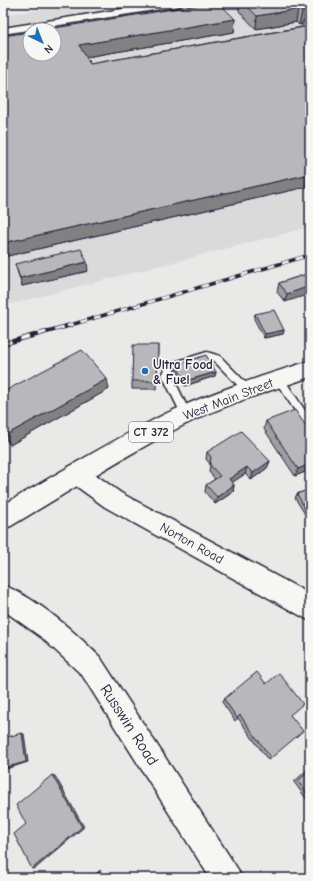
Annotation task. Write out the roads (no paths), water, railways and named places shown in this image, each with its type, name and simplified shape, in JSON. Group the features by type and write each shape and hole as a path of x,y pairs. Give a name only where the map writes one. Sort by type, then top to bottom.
{"main road":[{"name":"West Main Street","path":"3,518 140,438 186,415 248,390 310,369"},
{"name":"Norton Road","path":"77,474 113,500 310,608"}],"street":[{"path":"3,31 180,3"},
{"name":"Russwin Road","path":"3,598 37,619 65,640 91,666 227,878"}],"lane":[{"path":"186,415 167,375 171,366 207,355 217,358 248,390"},
{"path":"279,379 310,426"}],"railway":[{"path":"67,326 310,255"},
{"path":"3,344 71,325"}],"place":[{"name":"Ultra Food & Fuel","path":"145,371"}]}
